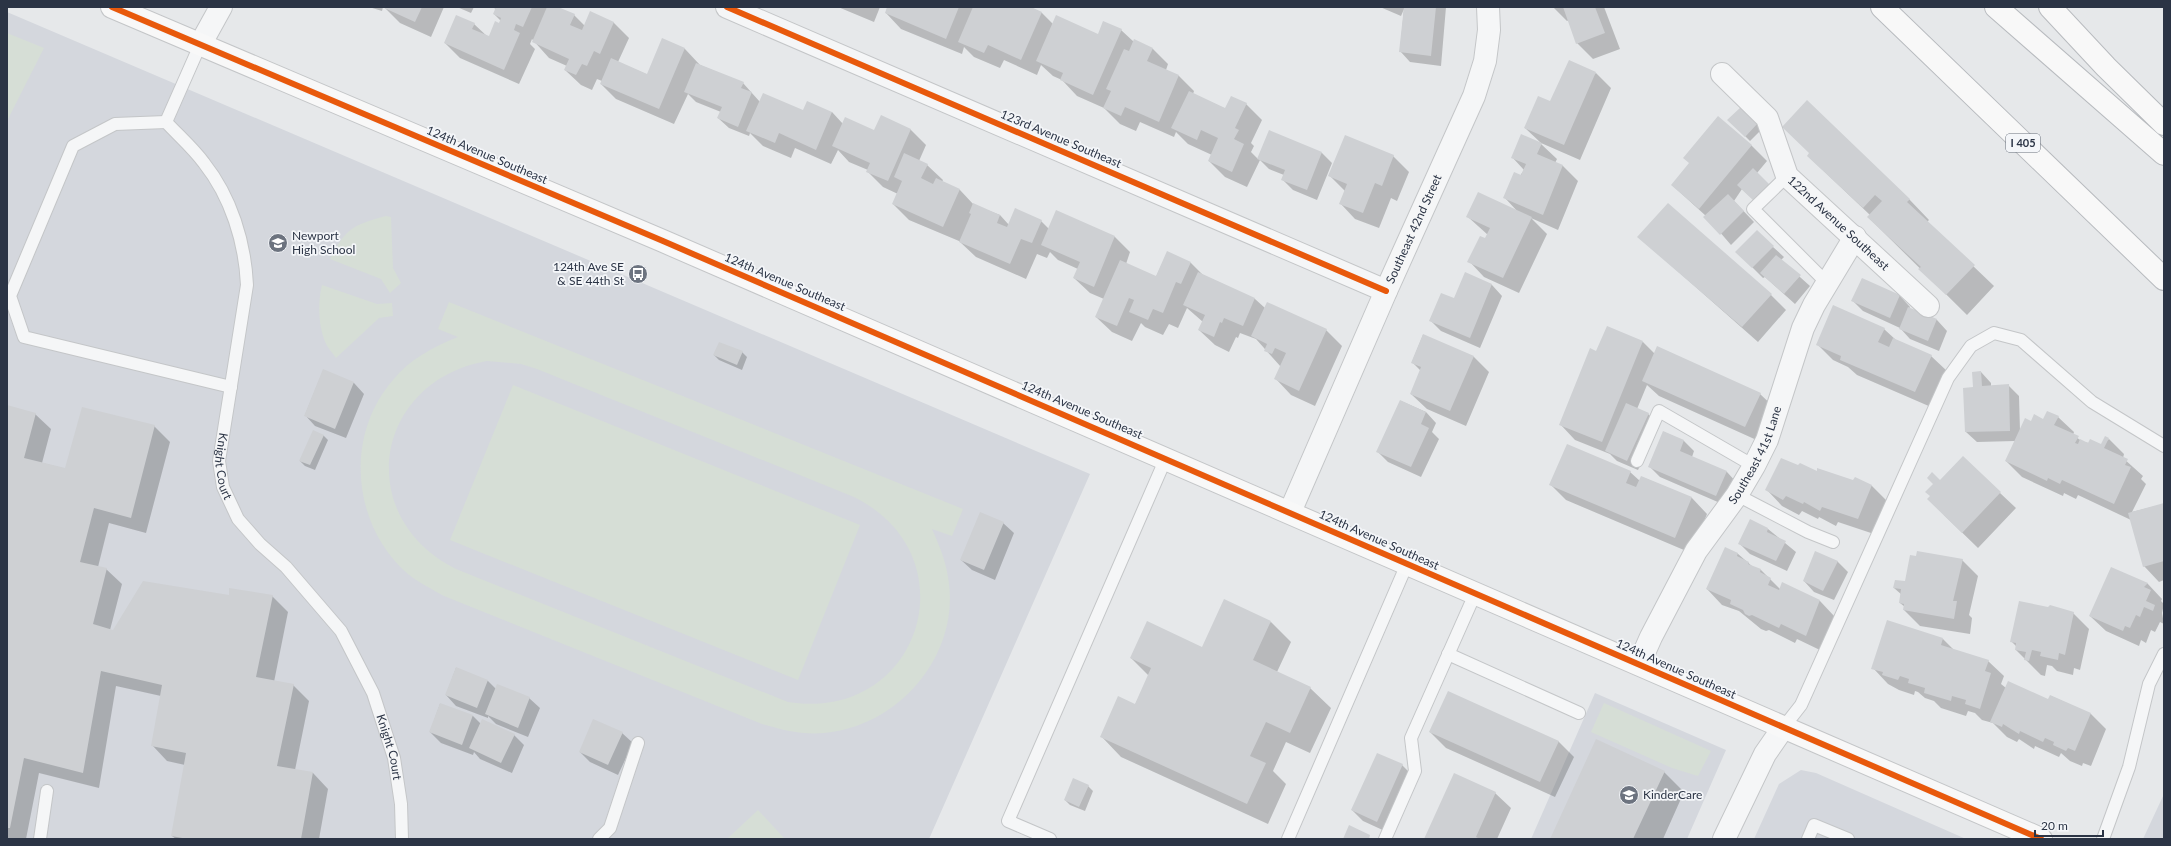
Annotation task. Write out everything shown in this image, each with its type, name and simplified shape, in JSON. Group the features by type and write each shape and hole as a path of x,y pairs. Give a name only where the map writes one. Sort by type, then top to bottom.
{"main road":[{"name":"124th Avenue Southeast","path":"112,7 670,244 2041,839"},
{"name":"I 405","path":"1882,7 2164,279"},
{"path":"1996,7 2164,154"},
{"path":"2050,7 2106,67 2164,124"}],"street":[{"path":"200,45 221,7"},
{"name":"123rd Avenue Southeast","path":"727,7 763,14 1386,291"},
{"name":"Southeast 42nd Street","path":"1290,512 1386,291 1474,96 1485,61 1489,30 1488,7"},
{"name":"122nd Avenue Southeast","path":"1722,74 1767,118 1787,176 1928,306"},
{"name":"Southeast 41st Lane","path":"1639,664 1651,637 1696,551 1737,495 1754,466 1767,440 1802,328 1827,282 1854,238"},
{"path":"1724,839 1765,754 1784,728"}],"lane":[{"path":"200,45 166,122 115,124 73,146 46,214 10,296 24,337 231,387"},
{"name":"Knight Court","path":"166,122 204,163 228,200 246,260 247,285 219,462 223,487 238,519 260,544 286,566 341,631 373,693 394,758 401,804 402,839"},
{"path":"1787,176 1753,209 1827,282"},
{"path":"1784,728 1801,705 1948,378 1971,346 1994,333 2021,340 2092,402 2164,446"},
{"path":"1637,461 1658,411 1754,466"},
{"path":"1050,839 1008,821 1166,458"},
{"path":"1737,495 1808,532 1833,542"},
{"path":"1288,839 1407,564"},
{"path":"1385,839 1415,771 1411,738 1475,594"},
{"path":"1448,654 1580,713"},
{"path":"2103,839 2129,767 2149,684 2164,654"},
{"path":"599,839 610,828 638,743"},
{"path":"40,839 47,791"},
{"path":"1808,839 1814,825 1848,839"}],"shaded area":[{"name":"Newport High School","path":"7,12 1090,474 929,839 7,839"},
{"path":"7,33 44,48 7,121"},
{"path":"386,216 391,217 393,268 401,283 390,293 381,279 330,259 341,240 352,229 358,225"},
{"path":"322,285 377,304 392,303 393,316 379,318 336,358 325,342 322,333 319,305"},
{"path":"449,302 963,509 952,536 932,529 945,563 949,584 949,611 944,638 933,662 917,684 898,703 876,718 851,728 824,733 800,733 762,724 444,596 412,577 389,554 375,531 366,506 361,480 361,453 367,427 377,402 393,380 422,354 458,337 438,329","holes":["487,361 521,364 537,369 854,497 891,524 912,557 920,593 915,630 898,662 871,687 834,702 788,702 456,569 423,546 401,517 390,486 390,453 400,422 420,395 449,374"]},
{"path":"513,385 860,525 798,680 450,540"},
{"name":"KinderCare","path":"1595,693 1726,750 1687,839 1531,839"},
{"path":"1604,703 1711,751 1698,776 1672,768 1591,732"},
{"path":"1801,770 1816,773 1966,839 1754,839 1779,784"},
{"path":"2164,794 2164,839 2143,839"},
{"path":"758,810 785,839 727,839"}],"building":[{"path":"382,7 422,7 415,22"},
{"path":"496,7 532,7 523,27 516,24 514,30 520,33 504,70 444,43 456,15 475,23 472,29 489,36 495,21 499,23 501,18 493,14"},
{"path":"547,7 558,7 575,14 570,25 582,30 590,11 614,22 600,54 594,51 587,66 582,64 576,75 564,70 569,59 532,42"},
{"path":"887,7 959,7 946,39 885,13"},
{"path":"973,7 1031,7 1042,12 1021,60 988,45 984,53 958,42"},
{"path":"1404,7 1436,7 1431,56 1399,52"},
{"path":"1563,7 1595,7 1605,33 1576,44"},
{"path":"1056,15 1098,34 1103,21 1122,29 1093,95 1060,80 1063,73 1036,61"},
{"path":"662,38 685,48 659,109 600,84 611,58 647,74"},
{"path":"1134,39 1153,48 1147,61 1179,75 1159,122 1125,107 1121,116 1103,108 1111,91 1106,89 1124,49 1129,51"},
{"path":"1569,60 1596,72 1564,145 1524,128 1538,96 1550,101"},
{"path":"696,63 744,82 741,88 752,92 738,127 717,118 722,107 684,92"},
{"path":"1189,91 1225,108 1231,96 1247,103 1235,128 1239,130 1234,139 1244,144 1232,172 1208,161 1218,138 1201,130 1197,140 1171,128"},
{"path":"763,93 803,110 807,101 832,112 816,150 779,133 775,143 746,131"},
{"path":"1807,100 1910,199 1907,202 1975,265 1946,295 1918,269 1921,267 1867,217 1882,201 1875,195 1863,208 1807,156 1809,153 1782,127"},
{"path":"1741,107 1758,123 1745,137 1727,120"},
{"path":"881,115 911,129 888,181 866,172 870,163 832,146 845,117 874,130"},
{"path":"1718,116 1752,145 1699,209 1671,185 1689,163 1683,158"},
{"path":"1269,130 1322,152 1307,190 1281,180 1285,170 1257,159"},
{"path":"1521,134 1542,143 1537,154 1563,165 1543,215 1503,198 1514,172 1521,175 1526,164 1511,158"},
{"path":"1345,135 1394,155 1382,186 1375,183 1363,213 1339,204 1347,184 1328,176"},
{"path":"904,153 928,164 921,178 933,184 936,178 960,189 943,227 892,204 902,181 894,177"},
{"path":"1753,168 1769,184 1754,201 1737,185"},
{"path":"1478,192 1532,217 1503,278 1467,262 1480,236 1485,238 1490,228 1466,217"},
{"path":"1728,194 1744,211 1720,235 1703,217"},
{"path":"973,203 1000,215 997,223 1007,227 1015,208 1042,220 1032,243 1021,239 1010,264 959,242 971,214 969,213"},
{"path":"1668,203 1772,294 1742,327 1637,237"},
{"path":"1056,210 1115,236 1094,287 1073,278 1080,262 1041,245"},
{"path":"1757,230 1774,246 1752,268 1735,252"},
{"path":"1167,251 1191,262 1181,284 1176,282 1163,313 1153,309 1148,320 1129,312 1134,300 1129,298 1117,326 1095,317 1120,260 1156,276"},
{"path":"1776,255 1801,275 1784,294 1760,273"},
{"path":"1198,272 1255,298 1243,326 1224,318 1222,323 1220,322 1214,337 1198,330 1205,315 1183,305"},
{"path":"1465,272 1492,284 1470,338 1429,321 1441,293 1454,298"},
{"path":"1862,278 1900,295 1890,318 1851,301"},
{"path":"1267,302 1327,329 1299,391 1274,379 1286,353 1275,348 1272,354 1264,351 1267,344 1251,336"},
{"path":"1833,305 1885,328 1878,342 1889,347 1893,338 1932,355 1915,392 1840,360 1841,356 1816,345"},
{"path":"1908,307 1937,319 1928,341 1899,329"},
{"path":"1607,326 1643,341 1602,442 1559,425 1590,348 1596,351"},
{"path":"1423,334 1474,356 1450,411 1410,394 1421,367 1411,363"},
{"path":"719,342 743,351 737,365 713,355"},
{"path":"1657,346 1761,393 1745,427 1642,381"},
{"path":"323,369 354,382 335,429 304,416"},
{"path":"1981,371 1982,386 2009,384 2010,431 1965,432 1963,388 1973,387 1972,372"},
{"path":"1400,400 1426,412 1421,424 1429,428 1411,467 1376,452"},
{"path":"1626,403 1649,413 1627,461 1605,451"},
{"path":"7,405 36,413 24,458 65,468 82,407 155,425 131,518 94,508 80,562 107,568 93,624 113,630 143,581 229,595 229,588 273,595 256,677 294,684 277,766 313,772 301,839 188,839 171,836 186,753 151,746 162,685 101,671 83,773 24,758 10,828 7,828"},
{"path":"2047,411 2059,416 2054,425 2079,436 2075,443 2078,444 2080,439 2088,443 2090,439 2101,444 2105,436 2109,438 2104,448 2128,459 2125,465 2131,467 2114,504 2062,480 2060,484 2048,478 2047,481 2005,461 2025,418 2031,421 2034,414 2043,419"},
{"path":"313,430 324,435 310,465 299,461"},
{"path":"1663,431 1684,440 1680,451 1727,471 1716,496 1648,467"},
{"path":"1567,444 1631,471 1626,483 1636,487 1641,476 1692,497 1675,538 1549,485"},
{"path":"1963,456 2001,492 1962,533 1927,499 1930,496 1925,492 1933,484 1927,478 1932,472 1940,480"},
{"path":"1781,458 1798,465 1800,463 1817,471 1817,468 1853,480 1855,477 1872,485 1858,519 1822,507 1820,511 1804,502 1803,504 1786,496 1783,500 1765,490"},
{"path":"2164,503 2164,561 2143,567 2128,513"},
{"path":"980,512 1004,522 984,570 960,560"},
{"path":"1750,519 1768,528 1767,532 1786,541 1776,561 1738,544"},
{"path":"1725,547 1738,553 1737,556 1749,562 1748,564 1761,569 1760,572 1771,578 1768,585 1779,590 1782,582 1820,600 1806,636 1781,624 1779,628 1752,615 1749,616 1745,614 1743,610 1730,604 1731,600 1706,589"},
{"path":"1815,551 1838,561 1823,591 1803,581"},
{"path":"1917,551 1963,559 1953,601 1957,601 1954,619 1903,610 1904,604 1899,603 1901,589 1893,588 1895,580 1905,581 1910,555 1916,556"},
{"path":"2111,567 2148,583 2144,587 2151,590 2146,601 2155,605 2153,611 2144,607 2140,617 2136,615 2130,628 2125,626 2123,631 2089,616"},
{"path":"1224,599 1271,621 1253,660 1311,687 1290,733 1266,722 1250,756 1266,763 1247,804 1100,737 1118,696 1135,704 1151,668 1130,658 1147,621 1202,647"},
{"path":"2019,601 2048,607 2050,605 2074,612 2065,655 2059,653 2058,660 2040,656 2041,652 2032,650 2029,661 2024,660 2026,652 2015,650 2016,643 2010,642"},
{"path":"1887,620 1943,638 1941,645 1989,660 1985,671 1991,673 1980,709 1965,704 1966,700 1952,696 1951,701 1924,693 1925,688 1908,683 1909,679 1900,676 1898,680 1882,675 1883,672 1871,669"},
{"path":"456,667 488,680 477,708 445,695"},
{"path":"2008,681 2048,699 2050,695 2091,713 2075,751 2068,748 2066,751 2053,745 2054,742 2045,738 2043,742 2020,731 2019,734 2003,724 2002,727 1990,722"},
{"path":"497,684 530,697 518,728 485,714"},
{"path":"1448,691 1559,741 1540,782 1429,732"},
{"path":"440,703 473,715 462,745 429,732"},
{"path":"482,719 515,734 501,763 469,748"},
{"path":"593,719 623,732 608,765 579,752"},
{"path":"1596,739 1665,771 1633,839 1550,839"},
{"path":"1377,753 1403,764 1377,822 1351,810"},
{"path":"1454,773 1496,792 1476,837 1480,839 1424,839"},
{"path":"1073,778 1089,785 1079,807 1064,800"},
{"path":"1349,825 1370,835 1369,839 1343,839"}],"cycle path":[{"path":"112,7 663,241 2041,839"},
{"path":"727,7 1386,291"}],"place":[{"name":"Newport High School","path":"278,243"},
{"name":"124th Ave SE & SE 44th St","path":"638,274"},
{"name":"KinderCare","path":"1629,795"}]}
